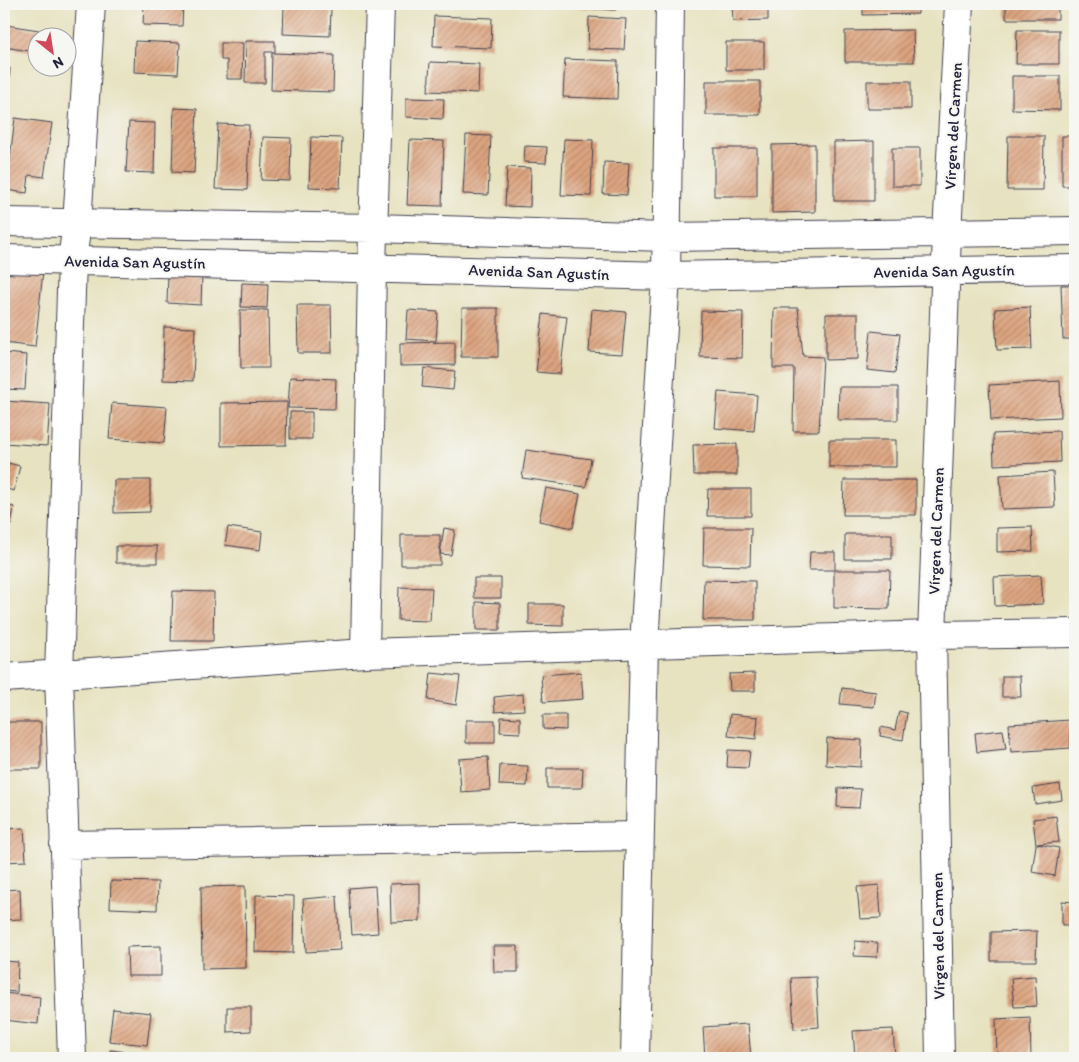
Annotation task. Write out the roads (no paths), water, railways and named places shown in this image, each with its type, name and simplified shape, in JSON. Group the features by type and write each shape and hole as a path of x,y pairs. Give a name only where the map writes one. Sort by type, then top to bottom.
{"street":[{"path":"72,1058 59,675 72,260 77,224 91,4"},
{"path":"365,653 372,268 380,4"},
{"path":"635,1058 644,645 666,276 670,4"},
{"name":"Vírgen del Carmen","path":"940,1058 932,635 947,234 959,4"},
{"path":"4,222 374,228 666,237 1075,231"},
{"name":"Avenida San Agustín","path":"4,259 666,276 1075,268"},
{"path":"4,678 365,653 932,635 1075,633"},
{"path":"64,844 639,836"}]}
